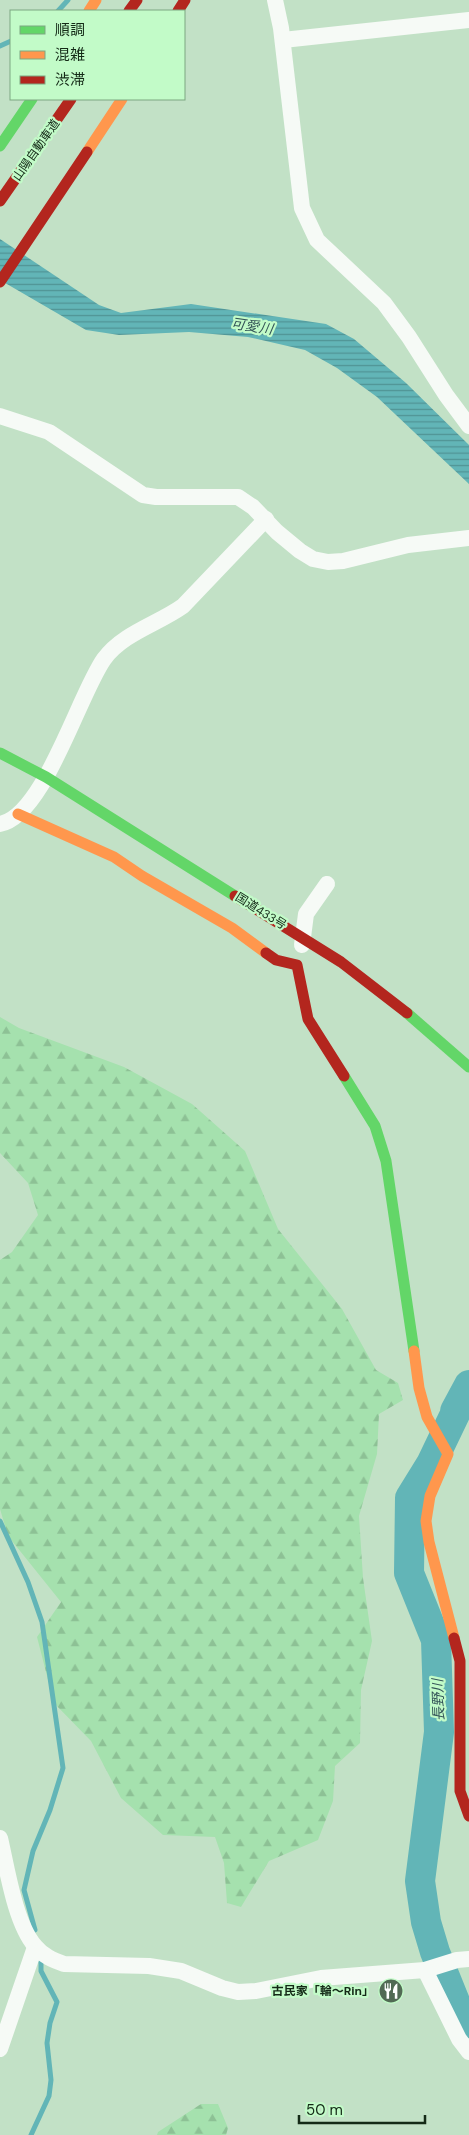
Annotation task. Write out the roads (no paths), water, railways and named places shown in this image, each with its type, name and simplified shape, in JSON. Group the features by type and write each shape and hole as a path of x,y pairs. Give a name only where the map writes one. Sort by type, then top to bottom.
{"main road":[{"path":"0,146 31,100"},
{"name":"山陽自動車道","path":"0,201 70,100"},
{"path":"0,282 121,100"},
{"name":"国道433号","path":"0,747 341,962 383,992 469,1067"},
{"name":"国道433号","path":"0,753 42,775"},
{"path":"18,814 114,857 142,876 232,928 276,960 297,965 308,1019 375,1126 386,1162 419,1388 427,1418 448,1454 430,1496 426,1521 429,1542 460,1661 460,1791 469,1816"}],"street":[{"path":"275,0 283,40 302,208 317,240 384,303 469,426"},
{"path":"283,40 469,20"},
{"path":"0,416 49,432 143,495 156,497 238,497 246,501 300,551 313,559 328,562 343,560 408,545 469,538"},
{"path":"0,824 5,823 18,814 31,799 42,775 72,726 94,675 114,648 125,639 169,616 183,606 266,520"},
{"path":"297,965 306,914 327,884"},
{"path":"0,1838 7,1898 35,1947 51,1960 64,1964 149,1966 181,1971 222,1988 238,1992 256,1991 320,1978 437,1966 469,1958"},
{"path":"0,2049 35,1947"},
{"path":"437,1966 459,2040 469,2052"}],"water":[{"name":"可愛川","path":"0,239 99,305 121,313 191,304 326,324 354,339 406,383 469,445 469,484 377,397 337,368 305,350 248,337 189,332 119,335 86,330 0,280"}],"waterway":[{"path":"59,10 68,0"},
{"path":"0,46 10,41"},
{"name":"長野川","path":"469,1385 431,1464 410,1498 409,1573 436,1640 439,1732 420,1881 426,1922 435,1952 458,2009 469,2023"},
{"path":"0,1521 28,1582 42,1622 63,1768 50,1810 33,1851 24,1890 35,1930"},
{"path":"31,2135 49,2096 51,2080 47,2043 50,2023 57,2002 41,1971 41,1962"}],"place":[{"name":"古民家「輪～Rin」","path":"391,1991"}]}
